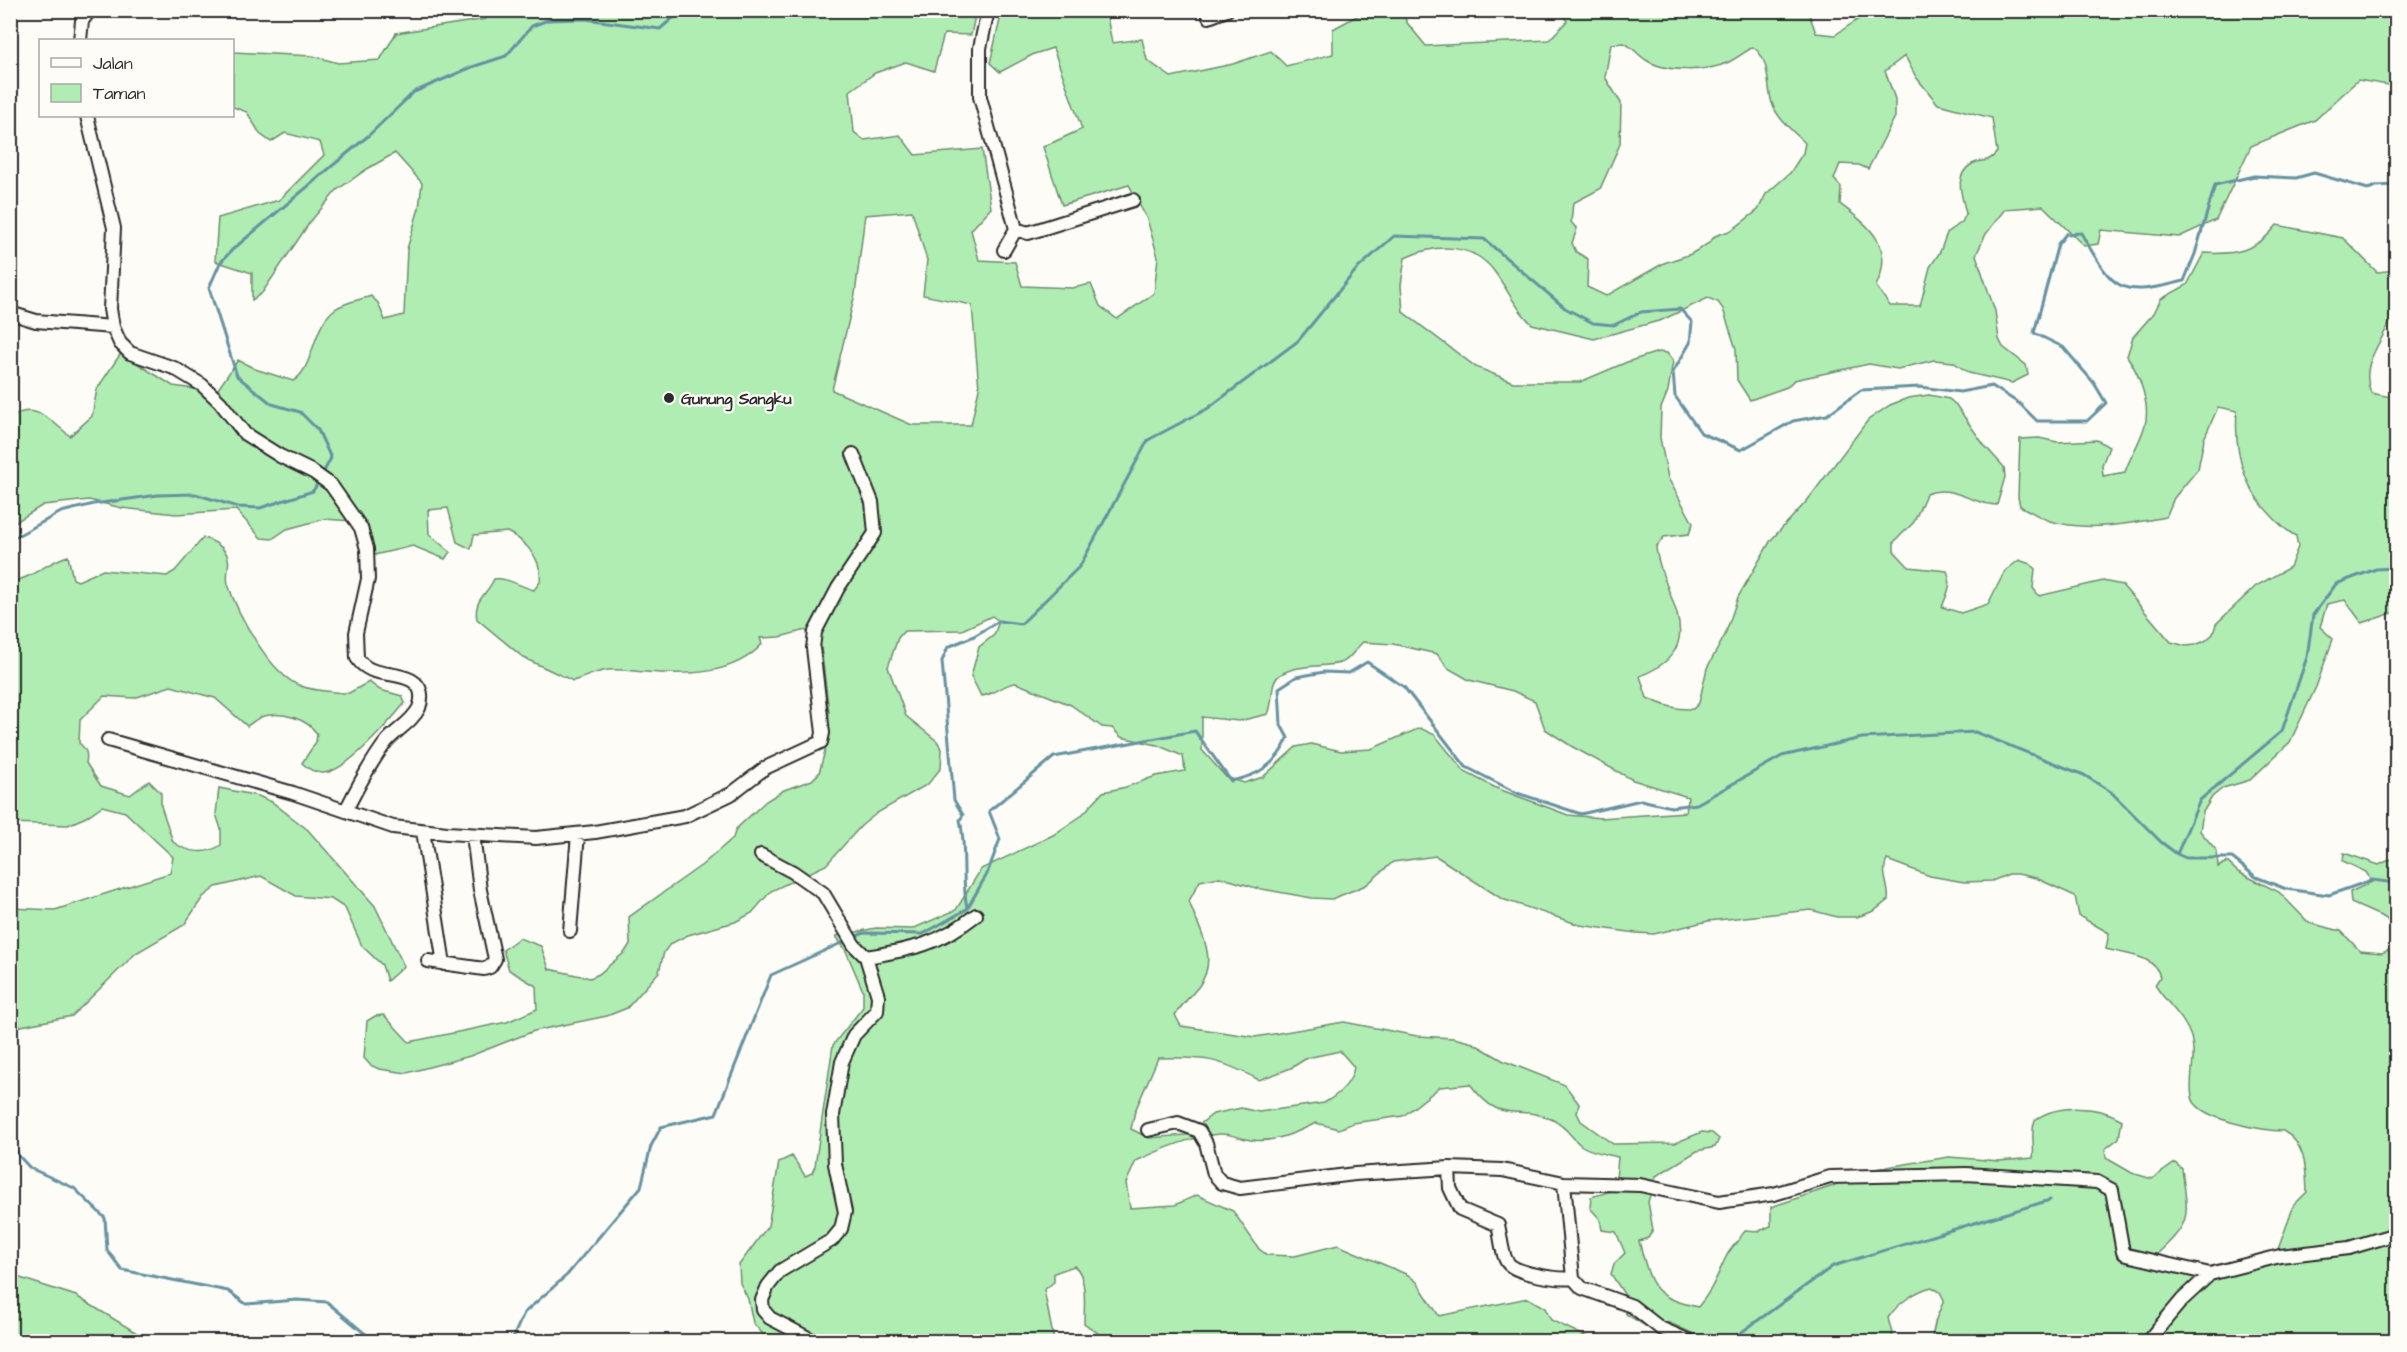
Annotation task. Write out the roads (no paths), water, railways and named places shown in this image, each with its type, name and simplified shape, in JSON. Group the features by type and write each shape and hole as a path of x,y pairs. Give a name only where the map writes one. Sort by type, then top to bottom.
{"street":[{"path":"80,39 82,21 90,10"},
{"path":"988,10 980,48 980,97 1016,229 1004,250"},
{"path":"1209,17 1227,10"},
{"path":"87,117 114,228 110,285 113,327 120,344 130,353 174,368 202,385 220,402 245,434 280,456 313,472 331,485 361,528 367,549 368,579 356,633 357,658 368,671 411,680 422,695 416,712 387,741 359,782 346,810"},
{"path":"1016,229 1028,233 1132,200"},
{"path":"12,315 36,321 113,327"},
{"path":"108,740 346,810 393,827 423,831 536,838 578,834 698,812 731,794 765,768 821,742 823,733 813,648 815,632 838,588 875,533 872,502 853,454"},
{"path":"423,831 444,963"},
{"path":"570,931 578,834"},
{"path":"428,961 484,969 490,967 495,959 480,890 473,835"},
{"path":"761,855 793,872 823,894 854,945 866,957 879,1004 877,1011 846,1047 833,1115 835,1164 844,1202 843,1221 832,1240 772,1279 762,1300 763,1310 770,1318 816,1341"},
{"path":"866,957 929,944 952,933 975,915"},
{"path":"1148,1130 1178,1123 1199,1131 1206,1143 1214,1174 1222,1183 1240,1188 1354,1174 1449,1168 1502,1170 1564,1183 1640,1185 1719,1202 1774,1194 1830,1178 1966,1174 2097,1182 2112,1191 2124,1252 2127,1255 2210,1274 2280,1256 2349,1248 2397,1234"},
{"path":"1449,1168 1450,1188 1460,1209 1498,1225 1504,1254 1512,1266 1517,1270 1562,1280 1573,1278"},
{"path":"1564,1183 1573,1278 1582,1288 1632,1306 1660,1328 1692,1341"},
{"path":"2147,1341 2182,1300 2210,1274"}],"waterway":[{"path":"322,475 331,458 318,430 300,412 272,404 237,376 209,288 220,263 232,250 368,136 414,92 472,67 506,56 532,26 548,20 585,19 660,29 682,10"},
{"path":"967,908 960,820 963,815 954,800 942,661 948,647 974,636 999,621 1021,624 1080,566 1148,440 1207,409 1298,341 1356,270 1394,236 1484,239 1565,308 1593,323 1614,325 1641,312 1680,309 1692,322 1690,343 1673,372 1675,396 1701,433 1741,450 1793,421 1827,415 1861,390 1920,387 1960,392 1992,386 2020,404 2037,421 2087,421 2106,403 2094,383 2063,347 2034,333 2058,244 2066,234 2081,233 2102,267 2120,285 2131,289 2144,289 2184,281 2195,254 2215,185 2254,176 2296,178 2314,173 2368,189 2376,186 2396,185"},
{"path":"10,540 61,512 94,504 158,495 195,494 238,507 260,508 313,491 319,481"},
{"path":"854,937 864,933 923,934 967,909 987,874 1000,839 989,811 1054,757 1195,731 1231,781 1241,779 1258,772 1272,762 1288,738 1281,725 1279,688 1296,677 1324,672 1349,673 1367,662 1404,687 1466,767 1517,793 1581,814 1641,800 1671,807 1697,804 1782,756 1862,738 1975,732 2084,775 2111,792 2161,842 2177,854 2200,800 2282,731 2307,657 2313,615 2336,584 2376,569 2396,568"},
{"path":"2177,854 2186,858 2232,858 2256,877 2286,889 2329,895 2372,880 2396,883"},
{"path":"511,1342 524,1313 567,1275 641,1187 651,1146 661,1127 716,1114 771,975 848,940"},
{"path":"10,1139 19,1156 30,1168 74,1188 105,1218 107,1250 122,1270 228,1291 246,1304 297,1300 327,1302 375,1342"},
{"path":"1728,1342 1833,1266 2050,1200"}],"place":[{"name":"Gunung Sangku","path":"669,398"}]}
